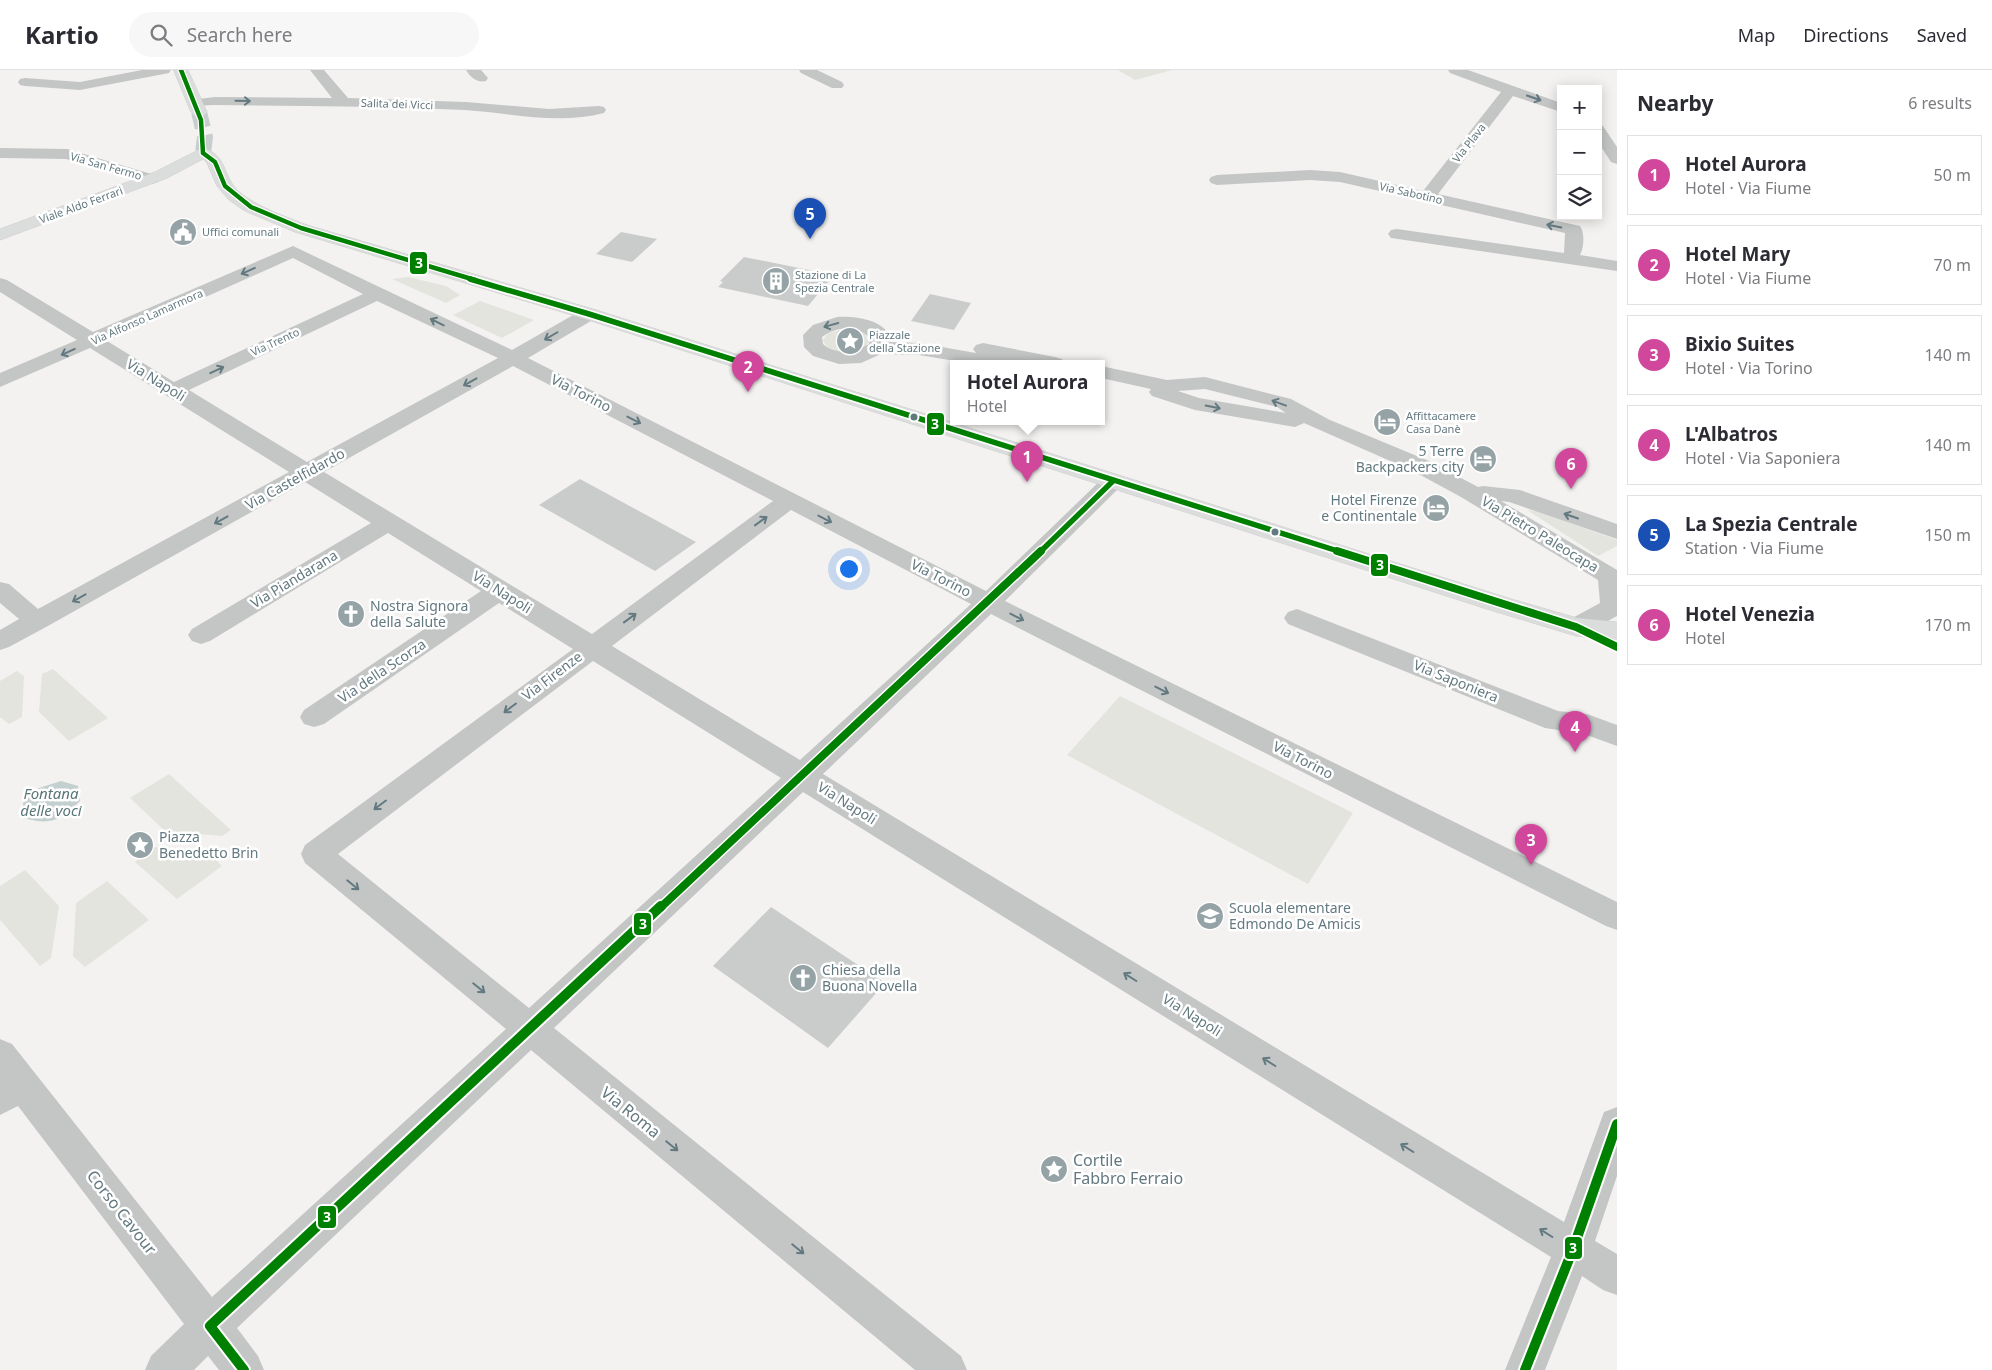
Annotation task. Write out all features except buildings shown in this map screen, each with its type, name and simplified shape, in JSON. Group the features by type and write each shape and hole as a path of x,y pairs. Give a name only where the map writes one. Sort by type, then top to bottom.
{"street":[{"path":"25,82 80,86 164,70"},
{"name":"Salita dei Vicci","path":"181,70 197,107 215,101 343,102 466,106 578,114 599,110"},
{"path":"317,70 343,102"},
{"path":"806,70 837,86"},
{"path":"1456,70 1557,107"},
{"name":"Via Plava","path":"1427,197 1510,90"},
{"path":"1599,130 1617,159"},
{"name":"Via San Fermo","path":"0,153 67,154 157,177"},
{"name":"Viale Aldo Ferrari","path":"0,235 157,177 203,153 211,157 217,164 223,184"},
{"path":"16,168 58,154"},
{"name":"Via Sabotino","path":"1217,180 1325,175 1427,197 1574,230 1573,252 1569,258"},
{"name":"Viale Aldo Ferrari","path":"157,177 198,176 223,184"},
{"path":"223,184 250,207 318,234 491,287 589,314 1576,627 1617,647"},
{"path":"1397,234 1617,266"},
{"name":"Via Torino","path":"293,252 513,358 988,602 1617,917"},
{"name":"Via Alfonso Lamarmora","path":"0,381 293,252"},
{"name":"Via Napoli","path":"0,284 1617,1276"},
{"name":"Via Trento","path":"173,390 377,294"},
{"name":"Via Castelfidardo","path":"0,642 589,314"},
{"path":"983,360 919,349 877,348 861,356 839,358 820,352 812,341 813,335 826,326 847,322 1039,360"},
{"path":"868,327 880,336 877,348"},
{"path":"1105,373 1182,391"},
{"path":"1105,381 1182,391"},
{"name":"Via Pietro Paleocapa","path":"1182,391 1195,404 1322,425 1412,462 1500,508 1614,579 1613,607 1576,627"},
{"path":"165,1370 529,1029 803,776 1113,481"},
{"name":"Via Pietro Paleocapa","path":"1469,492 1512,495 1617,532"},
{"name":"Via Firenze","path":"316,854 790,500"},
{"name":"Via Piandarana","path":"201,635 388,523"},
{"path":"0,590 37,621"},
{"name":"Via della Scorza","path":"314,717 499,591"},
{"name":"Via Saponiera","path":"1297,618 1555,721 1587,724 1617,736"},
{"path":"1576,627 1617,631"},
{"name":"Via Roma","path":"316,854 947,1370"},
{"name":"Corso Cavour","path":"7,1078 244,1370"},
{"path":"1525,1370 1572,1249 1617,1124"}],"shaded area":[{"path":"1118,70 1172,70 1135,80"},
{"path":"408,277 446,286 460,295 446,303 392,279"},
{"path":"480,301 534,320 502,338 453,315"},
{"path":"847,328 866,334 869,342 860,350 853,352 838,352 826,346 823,340 828,333"},
{"path":"1527,510 1537,511 1617,540 1617,546 1598,556"},
{"path":"53,669 108,718 69,741 39,712 42,674"},
{"path":"17,671 24,676 22,717 9,724 0,717 0,681"},
{"path":"1120,696 1353,813 1308,884 1067,755"},
{"path":"169,774 231,830 222,836 165,831 130,798"},
{"path":"155,847 211,855 222,866 177,899 135,862"},
{"path":"25,870 59,906 51,958 40,966 0,920 0,886"},
{"path":"107,881 149,920 85,967 73,956 76,903"}],"water":[{"name":"Fontana delle voci","path":"61,781 78,786 80,801 67,813 55,820 41,821 24,818 23,803 39,788"}],"tunnel":[{"path":"199,112 205,137 203,153"}],"transit line":[{"name":"3","path":"181,70 201,120 203,153"},
{"name":"3","path":"203,153 215,162 225,186 235,196 251,207 301,228 589,314 1576,627 1617,647"},
{"name":"3","path":"244,1370 210,1326 1005,587 1113,481"},
{"name":"3","path":"1525,1370 1573,1249 1617,1124"}],"place":[{"name":"Uffici comunali","path":"183,232"},
{"name":"La Spezia Centrale","path":"810,239"},
{"name":"Stazione di La Spezia Centrale","path":"776,281"},
{"name":"Piazzale della Stazione","path":"850,341"},
{"name":"Hotel Mary","path":"748,392"},
{"name":"Affittacamere Casa Danè","path":"1387,422"},
{"name":"5 Terre Backpackers city","path":"1483,459"},
{"name":"Hotel Aurora","path":"1027,482"},
{"name":"Hotel Venezia","path":"1571,489"},
{"name":"Hotel Firenze e Continentale","path":"1436,508"},
{"name":"Nostra Signora della Salute","path":"351,614"},
{"name":"L'Albatros","path":"1575,752"},
{"name":"Piazza Benedetto Brin","path":"140,845"},
{"name":"Bixio Suites","path":"1531,865"},
{"name":"Scuola elementare Edmondo De Amicis","path":"1210,916"},
{"name":"Chiesa della Buona Novella","path":"803,978"},
{"name":"Cortile Fabbro Ferraio","path":"1054,1169"}]}
